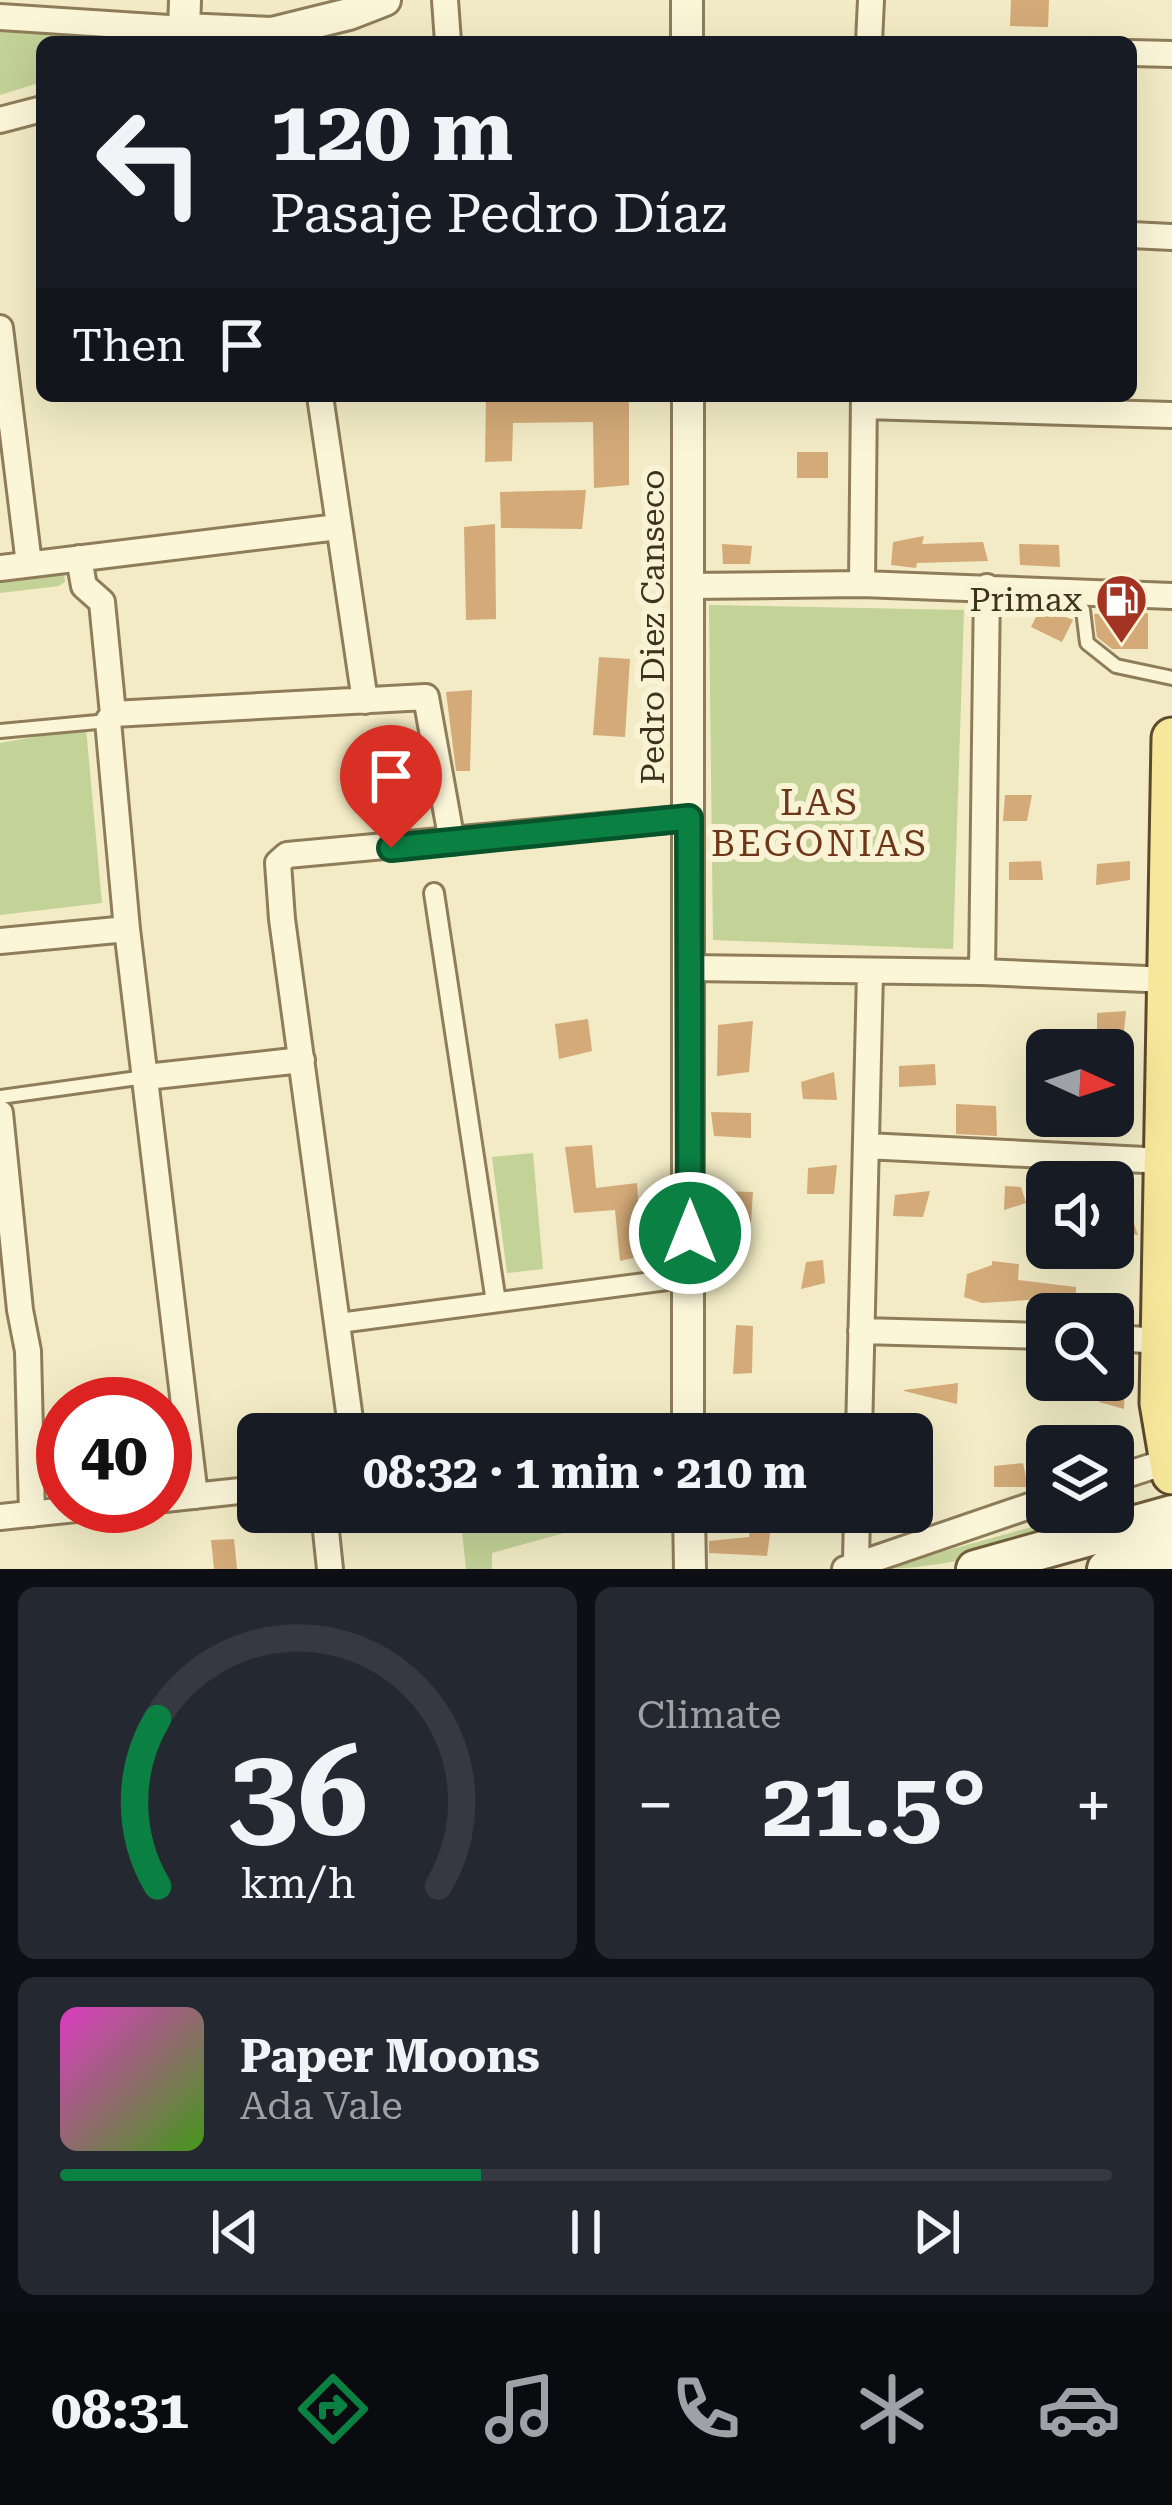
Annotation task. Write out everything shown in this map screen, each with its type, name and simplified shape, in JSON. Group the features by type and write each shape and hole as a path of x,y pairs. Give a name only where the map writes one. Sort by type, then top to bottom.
{"main road":[{"path":"1170,1468 1162,1341 1172,738"},
{"path":"975,1569 1172,1514"},
{"path":"1106,1569 1172,1551"}],"street":[{"path":"278,36 349,7 385,0"},
{"path":"445,0 448,36"},
{"path":"687,0 687,36"},
{"path":"868,36 871,0"},
{"path":"0,17 202,26 261,36"},
{"path":"1137,53 1172,54"},
{"path":"0,120 36,111"},
{"path":"1137,235 1172,237"},
{"path":"0,328 29,564"},
{"path":"321,402 364,701"},
{"name":"Pedro Diez Canseco","path":"688,402 688,1413"},
{"path":"862,584 864,402"},
{"path":"886,402 1172,415"},
{"path":"0,568 338,527"},
{"path":"79,558 84,586 102,602 127,928 195,1496"},
{"path":"688,586 862,584 1172,596"},
{"path":"982,972 987,587"},
{"path":"110,717 428,699 452,842"},
{"path":"350,1413 278,863 286,855 689,818"},
{"path":"434,893 496,1302"},
{"path":"0,941 127,928"},
{"path":"689,968 1170,980"},
{"path":"859,1413 870,972"},
{"path":"146,1077 302,1060"},
{"path":"0,1113 28,1351 32,1514"},
{"path":"866,1146 1166,1161"},
{"path":"339,1323 690,1277"},
{"path":"861,1331 1026,1335"},
{"path":"1134,1339 1162,1341"},
{"path":"1134,1475 1170,1468"},
{"path":"192,1496 237,1492"},
{"path":"855,1533 851,1566 1026,1507"},
{"path":"0,1517 36,1514"},
{"path":"326,1533 330,1569"},
{"path":"689,1533 690,1569"}],"lane":[{"path":"1063,592 1083,610 1087,643 1116,666 1172,678"},
{"path":"0,730 110,717"},
{"path":"0,1097 146,1077"}],"green space":[{"path":"0,27 139,36 36,36 36,84 0,95"},
{"path":"59,571 65,582 59,586 0,593 0,577"},
{"path":"709,605 964,610 953,949 713,940"},
{"path":"86,728 102,903 0,915 0,743"},
{"path":"533,1153 543,1269 507,1273 492,1157"},
{"path":"1026,1529 1026,1533 1054,1533 947,1563 880,1569"},
{"path":"462,1533 564,1533 492,1553 492,1569 466,1569"}],"building":[{"path":"1011,0 1049,0 1048,27 1010,26"},
{"path":"486,402 629,402 629,485 594,488 593,422 513,423 512,461 485,462"},
{"path":"797,452 828,452 828,478 797,478"},
{"path":"586,490 582,529 501,528 500,492"},
{"path":"495,524 496,619 466,620 464,527"},
{"path":"924,536 922,544 983,542 988,561 917,563 916,568 891,565 893,542"},
{"path":"722,544 752,546 750,564 723,564"},
{"path":"1019,544 1059,545 1060,567 1020,565"},
{"path":"1041,607 1073,620 1062,642 1031,627"},
{"path":"1148,613 1148,649 1112,649 1097,637 1094,614"},
{"path":"599,657 630,659 625,737 593,735"},
{"path":"472,690 470,771 456,771 446,692"},
{"path":"1005,795 1032,795 1027,821 1003,821"},
{"path":"1041,861 1043,880 1009,880 1009,862"},
{"path":"1130,861 1130,880 1096,885 1097,864"},
{"path":"1126,1011 1124,1029 1097,1029 1097,1013"},
{"path":"588,1019 592,1051 559,1059 555,1024"},
{"path":"753,1021 749,1072 717,1076 718,1025"},
{"path":"935,1064 936,1085 899,1087 899,1066"},
{"path":"834,1072 837,1100 803,1099 801,1082"},
{"path":"956,1104 996,1106 997,1136 956,1134"},
{"path":"711,1112 751,1113 751,1138 714,1136"},
{"path":"592,1145 596,1188 637,1183 642,1256 620,1261 615,1210 574,1213 565,1147"},
{"path":"837,1165 834,1194 807,1194 808,1168"},
{"path":"1005,1186 1021,1187 1026,1203 1004,1210"},
{"path":"720,1191 753,1192 751,1222 713,1220"},
{"path":"930,1191 923,1217 893,1216 895,1195"},
{"path":"823,1260 825,1283 801,1289 806,1262"},
{"path":"992,1261 1019,1264 1018,1280 1076,1287 1076,1293 1026,1293 1026,1300 982,1303 964,1297 967,1274"},
{"path":"736,1325 753,1326 752,1373 733,1374"},
{"path":"958,1383 957,1404 904,1391 904,1390"},
{"path":"1124,1401 1124,1409 1099,1402"},
{"path":"1023,1463 1026,1487 994,1487 994,1466"},
{"path":"750,1533 770,1533 767,1556 709,1553 709,1541 749,1537"},
{"path":"234,1539 237,1569 214,1569 211,1540"}],"place":[{"name":"Primax","path":"1121,645"}],"district":[{"name":"LAS BEGONIAS","path":"820,824"}],"route":[{"path":"391,848 689,818 690,1233"}]}
